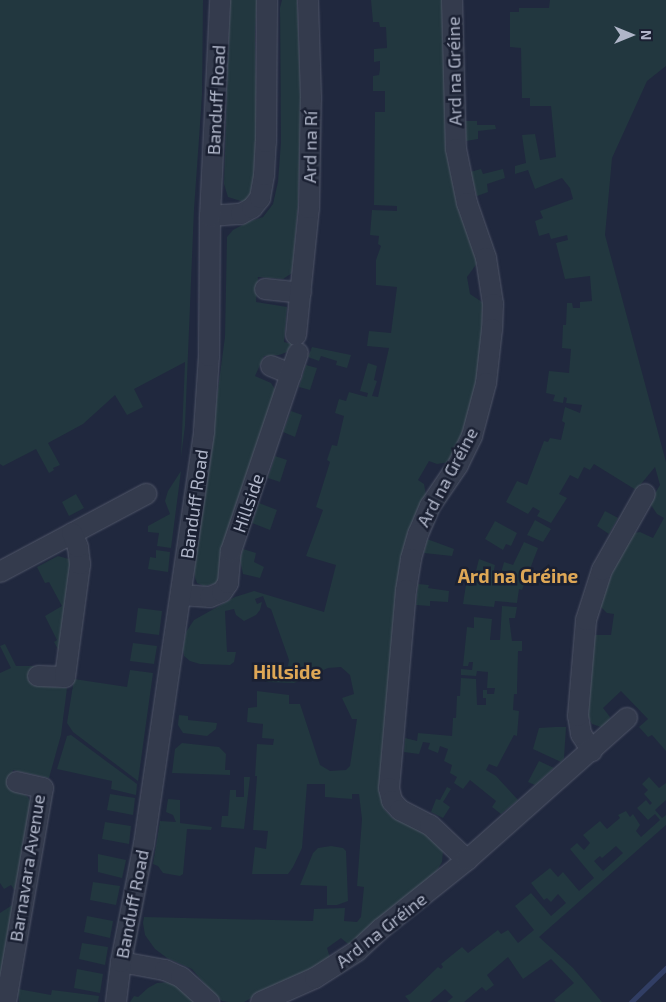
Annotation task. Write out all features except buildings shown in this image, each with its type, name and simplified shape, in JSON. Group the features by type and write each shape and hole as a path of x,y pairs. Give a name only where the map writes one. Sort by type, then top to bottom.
{"street":[{"name":"Banduff Road","path":"116,1002 121,962 143,852 182,595 206,402 210,216 220,0"},
{"path":"210,216 241,214 252,208 260,198 264,175 266,142 267,0"},
{"name":"Ard na Rí","path":"297,344 308,208 310,157 308,0"},
{"name":"Ard na Gréine","path":"452,0 456,149 467,203 486,258 493,304 492,329 486,382 472,436 458,465 430,506 418,534 411,559 406,590 390,788 392,800 400,810 430,825 467,860"},
{"path":"265,289 301,293"},
{"name":"Hillside","path":"182,595 210,596 222,592 228,584 231,551 291,374 297,344"},
{"path":"271,366 291,374"},
{"path":"0,572 146,494"},
{"path":"592,751 581,734 578,716 586,620 602,570 644,494"},
{"path":"38,676 64,677 80,564 78,547 72,533"},
{"name":"Ard na Gréine","path":"261,1002 315,978 344,960 467,860 627,718"},
{"name":"Barnavara Avenue","path":"6,1002 43,788 17,782"},
{"path":"121,962 165,970 181,977 209,1002"}],"shaded area":[{"path":"0,0 203,0 202,96 194,209 185,426 181,457 185,362 134,389 143,407 127,415 115,395 83,424 48,443 60,465 53,468 54,470 49,473 36,449 3,466 0,464"},
{"path":"230,0 257,0 255,34 257,143 253,190 249,199 244,202 228,197 224,184"},
{"path":"282,0 297,0 301,100 298,206 292,273 283,279 258,277 256,302 287,307 284,342 292,344 287,352 279,355 264,356 255,376 271,383 275,389 218,583 204,586 197,583 194,567 225,337 227,237 233,230 263,217 273,204 278,182 281,142 280,8"},
{"path":"371,0 444,0 446,139 451,174 478,262 467,277 470,294 485,304 484,354 465,434 449,462 437,464 429,461 418,480 424,484 426,495 381,789 384,809 393,818 417,826 436,841 443,851 442,862 436,872 381,916 352,944 349,945 341,938 327,948 330,958 314,969 279,983 244,1002 228,1002 222,1001 192,969 167,958 155,949 145,935 144,917 313,921 314,909 345,908 344,921 357,922 361,917 364,887 357,886 362,819 359,794 352,794 352,799 325,797 325,784 307,784 302,848 293,867 288,874 252,874 255,847 266,849 268,831 253,830 257,744 273,745 274,739 262,738 263,724 247,722 248,708 257,707 257,691 289,695 289,704 300,704 320,765 330,771 346,770 350,766 357,719 352,719 342,698 354,694 350,675 341,667 328,668 294,683 266,682 264,672 288,666 289,660 271,609 267,607 263,596 255,599 257,604 262,602 260,610 256,615 244,621 236,615 234,609 225,611 227,652 236,652 234,662 230,665 200,664 190,661 184,656 183,649 186,632 194,620 235,597 254,591 324,612 336,565 306,556 323,510 316,507 330,462 327,460 332,445 337,446 344,416 335,413 339,399 346,401 349,392 367,397 368,393 360,391 368,363 377,366 374,380 377,381 372,396 378,397 389,348 367,346 369,331 391,333 397,287 376,285 376,260 381,246 378,244 379,236 370,235 372,210 397,211 397,206 374,205 375,112 385,112 385,91 373,91 373,76 379,75 380,69 380,61 374,62 374,49 387,48 386,27 380,27 379,22 373,22"},
{"path":"550,0 666,0 666,66 647,81 612,158 605,235 666,462 666,751 652,735 648,737 639,727 648,719 621,691 603,708 610,717 607,727 592,724 587,714 593,640 595,635 611,635 614,614 607,613 601,607 601,599 625,544 634,533 640,532 653,538 664,518 657,514 651,505 651,500 660,485 655,467 636,490 594,464 590,470 584,467 578,479 570,475 559,494 567,498 551,523 537,516 540,511 533,507 528,514 506,502 517,481 527,485 544,441 548,442 550,438 561,440 565,423 562,421 565,407 580,413 582,405 566,403 567,398 564,397 563,403 553,401 555,395 546,393 549,371 569,373 571,349 562,348 563,325 566,325 567,303 572,303 573,308 580,308 580,302 592,301 590,276 565,279 556,243 568,240 567,235 551,239 549,233 539,236 535,221 543,218 540,211 573,199 570,188 562,178 535,189 528,170 515,174 515,166 526,163 522,135 535,134 540,160 556,157 551,106 530,106 530,98 522,98 521,48 510,47 510,12 519,12 519,8 549,8"},
{"path":"465,121 477,121 477,125 495,125 496,129 478,131 478,139 466,141"},
{"path":"481,169 483,174 503,169 505,178 487,184 488,192 477,196 470,172"},
{"path":"312,347 351,355 347,368 336,365 337,361 321,356 319,361 308,357"},
{"path":"306,365 317,368 310,390 299,387"},
{"path":"291,411 302,415 295,437 283,432"},
{"path":"275,456 287,460 280,482 268,478"},
{"path":"181,471 171,548 157,546 159,533 148,532 148,526 170,514 165,501 168,491"},
{"path":"76,494 84,508 69,516 62,502"},
{"path":"259,503 277,510 270,530 252,523"},
{"path":"605,511 618,518 609,534 597,526"},
{"path":"535,520 551,529 543,542 527,535"},
{"path":"495,521 517,533 511,546 506,544 503,550 485,539"},
{"path":"427,539 454,549 452,556 424,553"},
{"path":"524,542 538,548 522,590 519,589 517,603 495,601 494,607 463,604 467,578 474,579 479,559 495,565 493,574 499,576 497,583 503,585 506,574 501,573 504,562 513,565"},
{"path":"243,549 256,553 254,562 264,567 260,578 243,574 240,559"},
{"path":"156,550 170,552 168,572 148,569 150,557 156,558"},
{"path":"58,556 69,559 72,564 61,655 54,642 57,640 45,616 62,606 49,582 45,583 37,567"},
{"path":"418,584 429,585 428,588 449,591 448,602 430,601 430,606 416,605"},
{"path":"502,606 517,607 515,618 509,618 512,641 522,641 522,651 518,651 517,694 514,694 513,710 519,711 517,736 514,735 497,767 489,764 486,770 496,776 518,800 501,814 492,807 496,801 470,780 463,789 454,783 457,777 450,773 452,765 444,761 448,749 440,746 438,753 428,749 430,743 423,742 419,754 404,752 405,738 417,741 418,733 452,736 453,718 456,718 457,696 460,696 461,678 476,679 477,705 486,705 486,698 483,698 483,690 487,690 487,694 494,694 495,688 487,688 488,672 477,671 476,676 461,675 461,669 472,670 473,662 469,662 468,666 463,666 467,627 474,628 474,617 492,619 490,640 500,640"},
{"path":"138,608 162,611 159,635 135,632"},
{"path":"133,643 157,646 154,664 130,661"},
{"path":"5,644 16,666 34,666 32,685 67,688 61,735 49,778 13,770 9,788 18,790 28,797 32,805 18,895 13,894 16,892 11,885 4,889 0,883 0,673 11,668 0,646"},
{"path":"130,670 153,673 138,781 73,732 67,723 74,679 127,687"},
{"path":"179,715 188,716 188,720 217,723 216,729 207,736 183,733 178,725"},
{"path":"566,727 564,758 561,762 533,749 539,728"},
{"path":"71,735 137,784 136,795 111,789 112,781 57,769 67,736"},
{"path":"182,743 219,747 226,754 225,770 230,770 230,775 172,773 175,749"},
{"path":"539,761 554,768 535,785 528,782"},
{"path":"244,777 250,777 244,829 221,827 222,816 228,816 230,790 236,790 236,797 244,797"},
{"path":"649,777 659,788 666,783 666,800 655,810 662,818 666,815 666,825 539,937 573,968 602,1002 556,1002 554,1000 574,983 551,959 523,979 508,957 487,975 494,985 486,991 482,987 464,1002 447,1002 453,997 445,989 430,1002 410,1002 405,996 410,994 438,967 441,969 443,967 441,964 462,947 468,953 498,930 501,934 508,930 518,943 534,930 515,906 531,893 551,916 566,903 558,894 551,902 547,898 544,900 531,883 550,868 558,877 563,872 579,891 594,878 570,849 577,843 584,850 590,843 583,835 600,821 607,829 620,818 618,815 626,811 630,817 633,814 640,825 636,831 641,837 660,820 655,814 648,820 637,808 646,800 650,805 652,803 644,794 648,790 642,784","holes":["616,846 623,853 603,871 594,861 600,856 602,858"]},
{"path":"447,787 451,789 443,802 450,807 443,818 431,812 436,799 440,800"},
{"path":"110,794 135,798 133,815 107,810"},
{"path":"168,799 180,800 180,823 212,827 211,830 187,829 183,874 180,876 163,873 158,866 153,864 160,821 176,822 173,815 166,812"},
{"path":"105,822 131,826 129,844 102,839"},
{"path":"331,846 343,848 346,851 348,901 337,905 327,905 327,886 300,885 313,853 318,848"},
{"path":"98,854 126,860 122,878 98,872"},
{"path":"93,882 120,886 116,905 90,900"},
{"path":"17,902 0,989 0,913"},
{"path":"87,916 113,921 110,938 84,932"},
{"path":"82,943 108,947 105,965 79,959"},
{"path":"77,969 103,974 100,993 74,988"},
{"path":"170,982 179,986 194,1002 130,1002 134,996 138,997 157,983"},
{"path":"18,989 51,995 52,990 99,996 98,1002 19,1002"}],"waterway":[{"path":"631,1002 666,968"}],"district":[{"name":"Ard na Gréine","path":"518,576"},
{"name":"Hillside","path":"287,672"}]}
